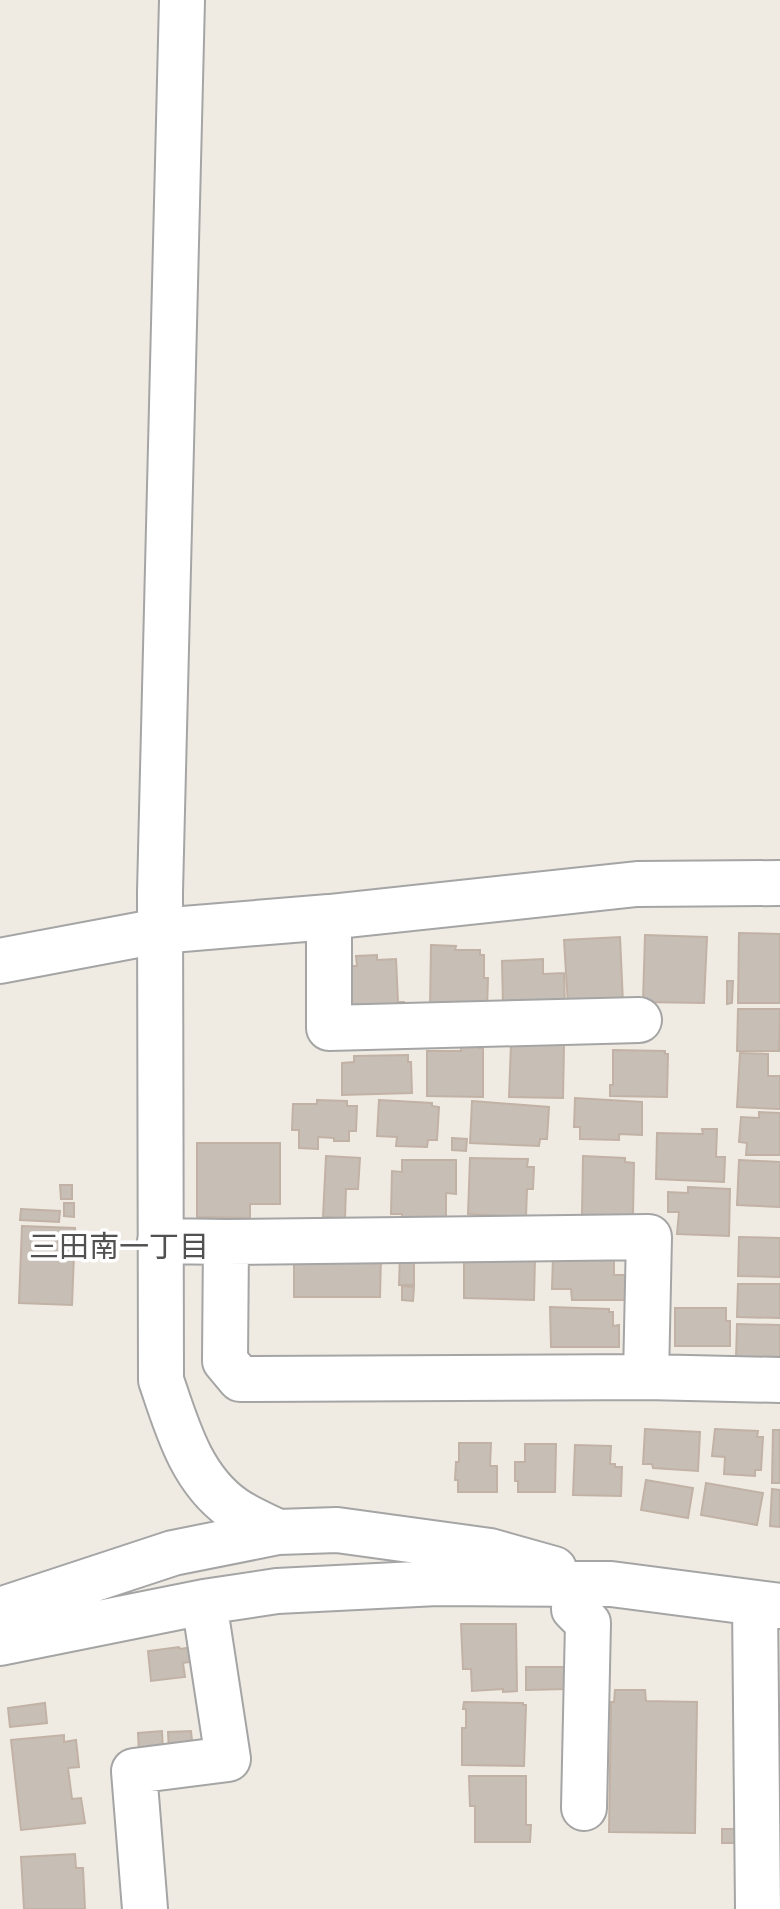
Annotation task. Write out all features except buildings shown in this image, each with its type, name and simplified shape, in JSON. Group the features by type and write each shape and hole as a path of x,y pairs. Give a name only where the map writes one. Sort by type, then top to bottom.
{"street":[{"path":"182,0 159,931 161,1380 183,1445 209,1487 234,1510 278,1532"},
{"path":"0,961 159,931 329,917 637,884 780,883"},
{"path":"329,917 328,1044 594,1036 639,1020"},
{"path":"160,1241 649,1237 646,1377"},
{"path":"226,1242 225,1361 240,1379 646,1377 780,1380"},
{"path":"0,1610 173,1553 278,1532 337,1530 490,1551 593,1584"},
{"path":"0,1643 204,1602 277,1591 408,1584 593,1584 768,1605 758,1909"},
{"path":"584,1808 588,1623 574,1609 593,1584"},
{"path":"145,1909 134,1771 228,1759 204,1602"}],"district":[{"name":"三田南一丁目","path":"119,1246"}]}
